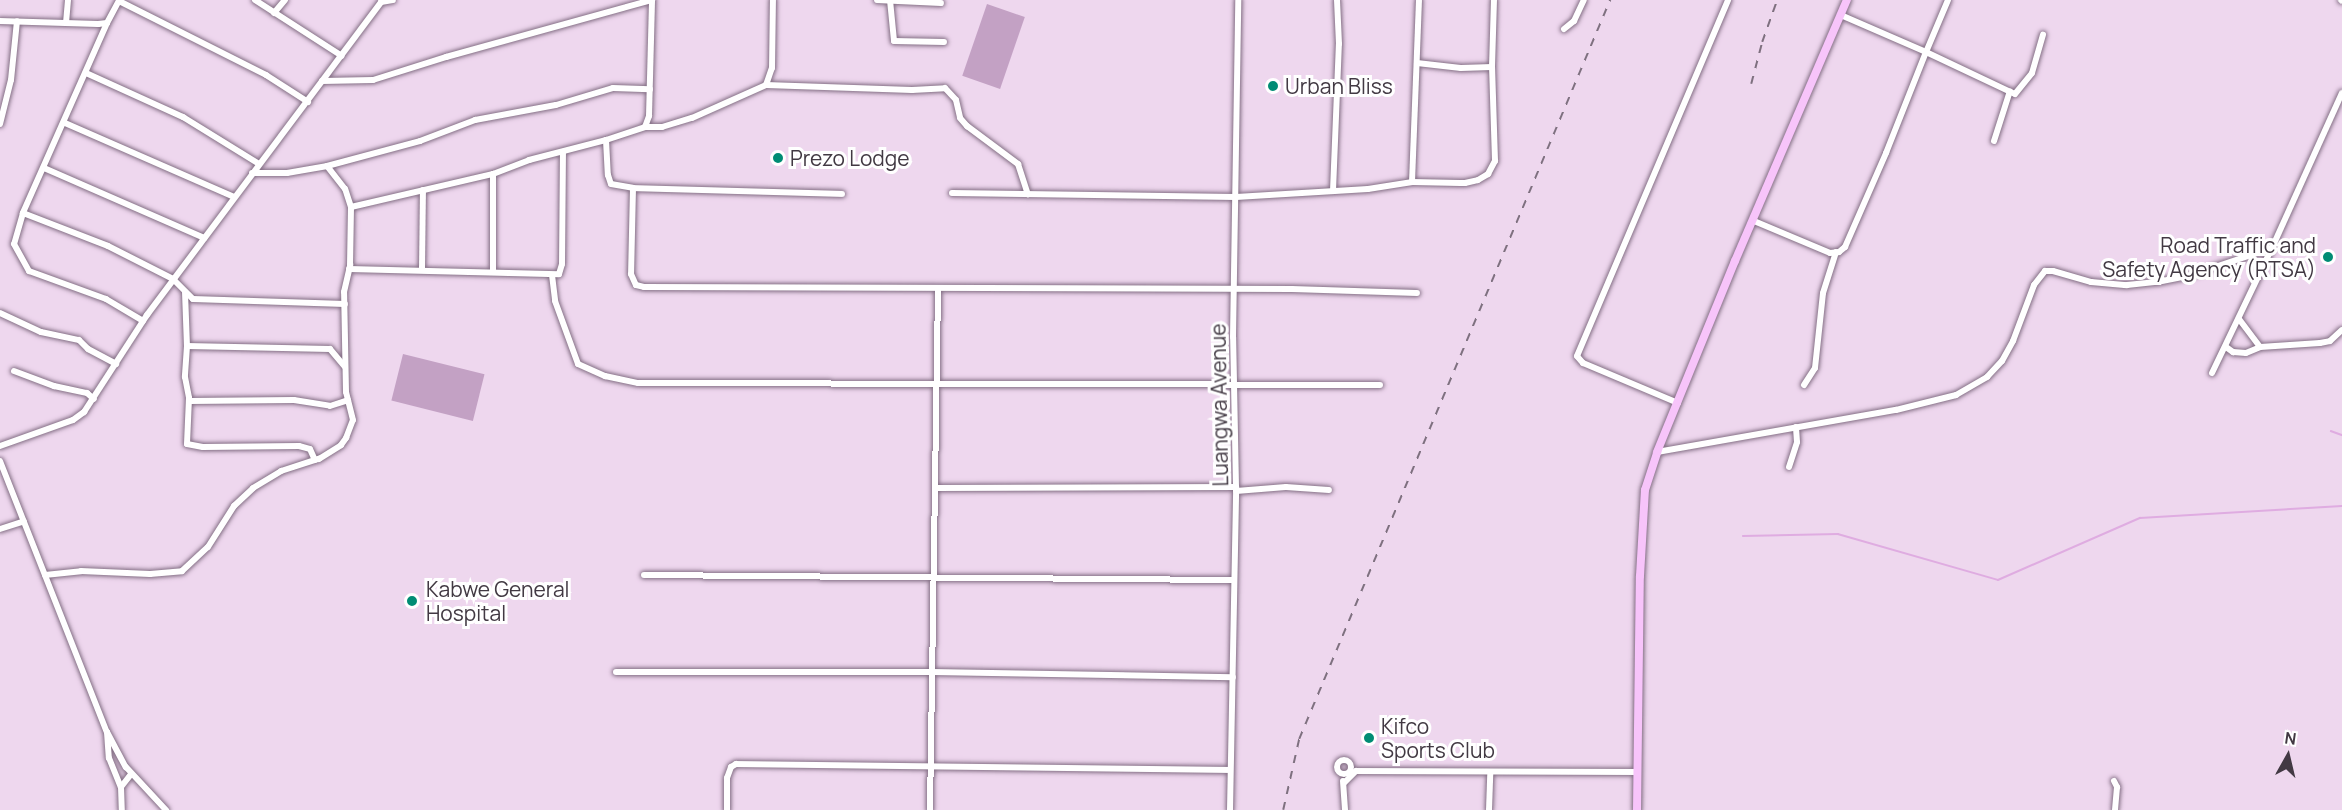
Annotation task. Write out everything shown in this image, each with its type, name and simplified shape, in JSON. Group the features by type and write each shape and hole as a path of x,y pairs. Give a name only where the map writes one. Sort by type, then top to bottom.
{"main road":[{"path":"1636,810 1642,513 1645,490 1657,452 1847,0"}],"street":[{"path":"66,23 68,0"},
{"path":"255,0 342,56"},
{"path":"274,13 285,0"},
{"path":"0,446 73,420 94,399 143,321 234,197 308,102 382,1 393,0"},
{"path":"766,85 772,68 773,0"},
{"path":"877,0 941,3"},
{"path":"890,0 894,41 944,42"},
{"name":"Luangwa Avenue","path":"1230,810 1236,489 1234,384 1238,0"},
{"path":"1333,191 1339,44 1337,0"},
{"path":"1412,182 1419,0"},
{"path":"952,193 1236,196 1333,191 1412,182 1465,183 1478,180 1492,169 1495,161 1492,67 1494,0"},
{"path":"1564,29 1574,21 1584,0"},
{"path":"1678,403 1583,363 1577,356 1728,0"},
{"path":"1754,221 1830,253 1845,248 1948,0"},
{"path":"143,321 106,299 27,270 14,244 23,213 107,23 119,1 266,75 308,102"},
{"path":"322,81 374,80 446,57 652,1 649,116 645,127"},
{"path":"1841,15 2015,94 2032,73 2043,35"},
{"path":"0,21 107,23"},
{"path":"0,124 11,80 17,21"},
{"path":"1417,63 1461,68 1492,67"},
{"path":"86,74 183,117 260,164"},
{"path":"351,207 493,174 529,160 606,140 645,127 662,127 692,118 766,85 902,90 945,88 956,100 960,118 967,126 1018,164 1028,194"},
{"path":"252,173 287,173 327,166 420,141 475,120 556,105 613,88 650,89"},
{"path":"1994,141 2010,91"},
{"path":"2212,373 2342,93"},
{"path":"64,123 234,197"},
{"path":"606,140 608,175 611,184 633,188 842,194"},
{"path":"349,269 422,269 462,273 493,271 552,275 559,273 562,264 563,152"},
{"path":"45,575 57,572 150,574 182,571 208,547 234,506 253,488 281,471 315,460 341,444 346,438 353,420 348,400 344,292 349,269 351,207 345,189 327,166"},
{"path":"44,168 204,238"},
{"path":"493,174 493,271"},
{"path":"633,188 631,274 636,285 644,288 938,288 1417,293"},
{"path":"422,269 423,190"},
{"path":"23,213 108,246 173,279 193,299 345,304"},
{"path":"1657,452 1896,410 1956,395 1972,388 2002,362 2013,341 2034,285 2045,271 2053,271 2091,282 2127,285 2157,282 2188,276 2272,248"},
{"path":"1804,385 1815,368 1823,293 1836,252"},
{"path":"552,275 555,301 578,364 605,376 638,382 1380,385"},
{"path":"930,810 938,288"},
{"path":"185,291 187,346 185,376 189,401 187,444 203,447 299,446 310,449 315,460"},
{"path":"0,313 41,332 79,340 88,349 116,364"},
{"path":"2239,319 2260,347"},
{"path":"2226,347 2233,351 2246,353 2260,347 2320,343 2330,341 2342,330"},
{"path":"187,346 330,349 347,369"},
{"path":"14,371 54,386 87,393 94,399"},
{"path":"189,401 294,400 330,406 348,400"},
{"path":"1789,467 1797,442 1796,427"},
{"path":"0,461 107,732 131,774 166,810"},
{"path":"935,488 1236,489 1286,487 1329,490"},
{"path":"0,529 24,521"},
{"path":"644,575 1234,580"},
{"path":"616,672 932,672 1233,676"},
{"path":"107,732 109,758 121,787 122,810"},
{"path":"1346,780 1336,767 1340,761 1346,760 1352,768"},
{"path":"727,810 727,778 731,767 736,764 1230,770"},
{"path":"1339,772 1345,774 1352,768 1490,772 1637,772"},
{"path":"1345,810 1346,780 1352,768"},
{"path":"1489,810 1490,772"},
{"path":"121,787 131,774"},
{"path":"2114,781 2117,790 2115,810"}],"shaded area":[{"path":"987,4 1025,17 1000,89 962,76"},
{"path":"403,354 485,374 473,421 391,401"}],"waterway":[{"path":"2331,431 2342,435"},
{"path":"1743,536 1838,534 1998,580 2140,518 2342,506"}],"railway":[{"path":"1283,810 1299,739 1610,0"},
{"path":"1751,84 1762,42 1777,0"}],"place":[{"name":"Urban Bliss","path":"1273,86"},
{"name":"Prezo Lodge","path":"778,158"},
{"name":"Road Traffic and Safety Agency (RTSA)","path":"2328,257"},
{"name":"Kabwe General Hospital","path":"412,601"},
{"name":"Kifco Sports Club","path":"1369,738"}]}
